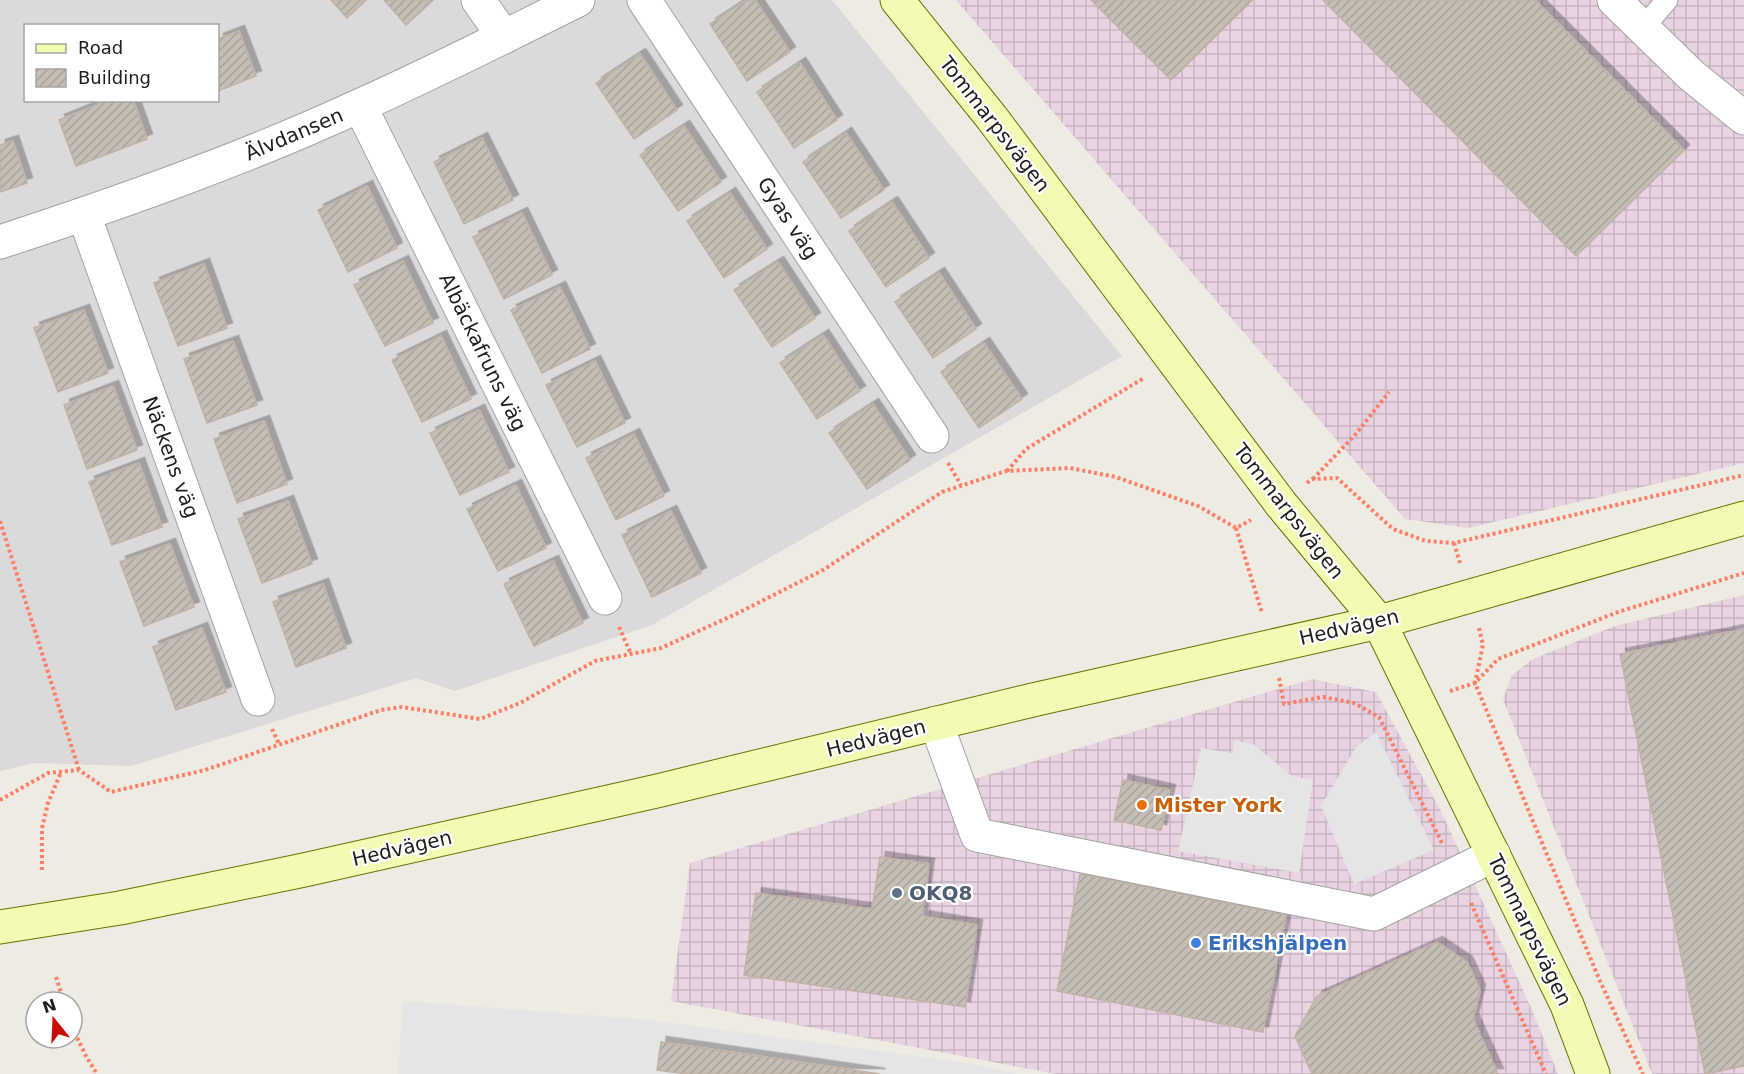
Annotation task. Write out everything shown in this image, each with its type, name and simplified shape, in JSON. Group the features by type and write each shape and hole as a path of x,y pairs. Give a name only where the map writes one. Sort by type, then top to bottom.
{"main road":[{"name":"Tommarpsvägen","path":"897,0 999,128 1281,504 1378,622 1568,1005 1593,1074"},
{"name":"Hedvägen","path":"0,927 120,908 304,870 657,791 936,723 1378,622 1744,518"}],"street":[{"path":"478,0 504,37"},
{"name":"Älvdansen","path":"0,242 225,163 360,106 578,0"},
{"name":"Gyas väg","path":"644,0 932,436"},
{"path":"1614,0 1691,75 1744,118"},
{"name":"Albäckafruns väg","path":"360,106 605,598"},
{"name":"Näckens väg","path":"84,214 258,699"},
{"path":"936,723 977,835 1374,914 1494,855"}],"lane":[{"path":"1643,28 1667,0"}],"path":[{"path":"1006,471 1026,449 1149,375"},
{"path":"1236,528 1281,504 1312,479 1355,435 1389,392"},
{"path":"0,521 79,770 111,792 205,770 381,710 402,707 480,719 520,703 595,661 661,648 736,614 823,570 942,492 1006,471 1070,468 1116,477 1198,506 1236,528 1272,646 1284,704 1323,697 1354,703 1378,717 1457,875 1546,1074"},
{"path":"1312,479 1337,478 1393,529 1426,542 1454,543 1744,475"},
{"path":"1454,543 1483,645 1475,683 1600,981 1643,1074"},
{"path":"1378,717 1475,683 1498,659 1618,612 1744,573"},
{"path":"0,800 48,773 79,770"},
{"path":"42,870 42,828 48,803 60,772"},
{"path":"56,977 60,990"},
{"path":"83,1050 97,1074"}],"shaded area":[{"path":"0,0 832,0 1122,356 652,625 455,691 416,678 131,766 35,763 0,771"},
{"path":"956,0 1744,0 1744,463 1468,528 1405,519"},
{"path":"1744,595 1744,1074 1652,1074 1503,699 1512,675 1533,659 1615,626"},
{"path":"1312,679 1376,692 1442,813 1533,1012 1558,1074 1056,1074 671,1001 690,863"},
{"path":"1376,732 1434,850 1354,884 1321,806 1356,747"},
{"path":"1235,741 1253,744 1292,776 1313,780 1299,873 1178,851 1201,748 1232,753"},
{"path":"403,1001 649,1020 975,1064 1016,1074 398,1074"}],"building":[{"path":"331,0 366,0 347,18"},
{"path":"384,0 429,0 431,2 406,25"},
{"path":"747,0 755,0 790,52 747,81 710,24"},
{"path":"1091,0 1252,0 1171,80"},
{"path":"1323,0 1535,0 1684,150 1576,256"},
{"path":"239,31 256,76 219,91 219,39"},
{"path":"640,54 677,110 634,139 596,83"},
{"path":"800,63 837,120 794,148 757,92"},
{"path":"104,102 134,102 147,139 76,166 59,120"},
{"path":"684,126 721,182 678,211 640,155"},
{"path":"846,133 884,190 841,218 803,162"},
{"path":"482,138 513,200 464,224 434,162"},
{"path":"13,141 27,183 0,192 0,145"},
{"path":"367,186 397,248 348,272 318,210"},
{"path":"730,193 767,249 724,278 687,221"},
{"path":"892,202 929,258 886,287 849,231"},
{"path":"522,213 552,275 504,299 473,237"},
{"path":"403,261 433,323 385,346 354,285"},
{"path":"778,262 815,318 772,347 734,290"},
{"path":"204,264 227,328 178,346 154,283"},
{"path":"939,273 976,329 933,358 895,302"},
{"path":"560,287 590,349 542,373 511,310"},
{"path":"84,310 108,373 58,392 34,328"},
{"path":"823,335 860,391 817,419 780,363"},
{"path":"441,336 471,399 422,422 392,360"},
{"path":"233,341 257,405 207,423 184,359"},
{"path":"984,343 1022,399 979,428 941,372"},
{"path":"595,361 625,423 577,447 546,385"},
{"path":"113,386 137,450 87,469 64,405"},
{"path":"873,404 910,460 867,489 829,433"},
{"path":"479,410 509,472 460,495 430,433"},
{"path":"264,421 287,484 237,503 214,439"},
{"path":"634,434 664,496 616,520 586,458"},
{"path":"139,463 162,527 112,545 89,482"},
{"path":"516,485 546,548 498,571 467,509"},
{"path":"288,501 312,564 262,583 238,519"},
{"path":"671,511 701,573 652,597 622,535"},
{"path":"170,544 194,607 144,626 120,562"},
{"path":"553,561 583,623 534,646 504,584"},
{"path":"323,584 346,648 296,667 273,602"},
{"path":"202,628 226,692 176,710 153,647"},
{"path":"1744,629 1744,1066 1705,1074 1620,654"},
{"name":"Mister York","path":"1123,780 1170,790 1161,830 1114,820"},
{"path":"880,857 929,864 922,916 977,925 965,1007 744,975 756,893 872,909"},
{"path":"1080,874 1286,915 1263,1032 1057,991"},
{"path":"1437,942 1467,962 1480,990 1473,1019 1498,1074 1312,1074 1295,1036 1317,996"},
{"path":"661,1042 880,1074 686,1074 657,1070"}],"place":[{"name":"Mister York","path":"1142,805"},
{"name":"OKQ8","path":"897,893"},
{"name":"Erikshjälpen","path":"1196,943"}]}
